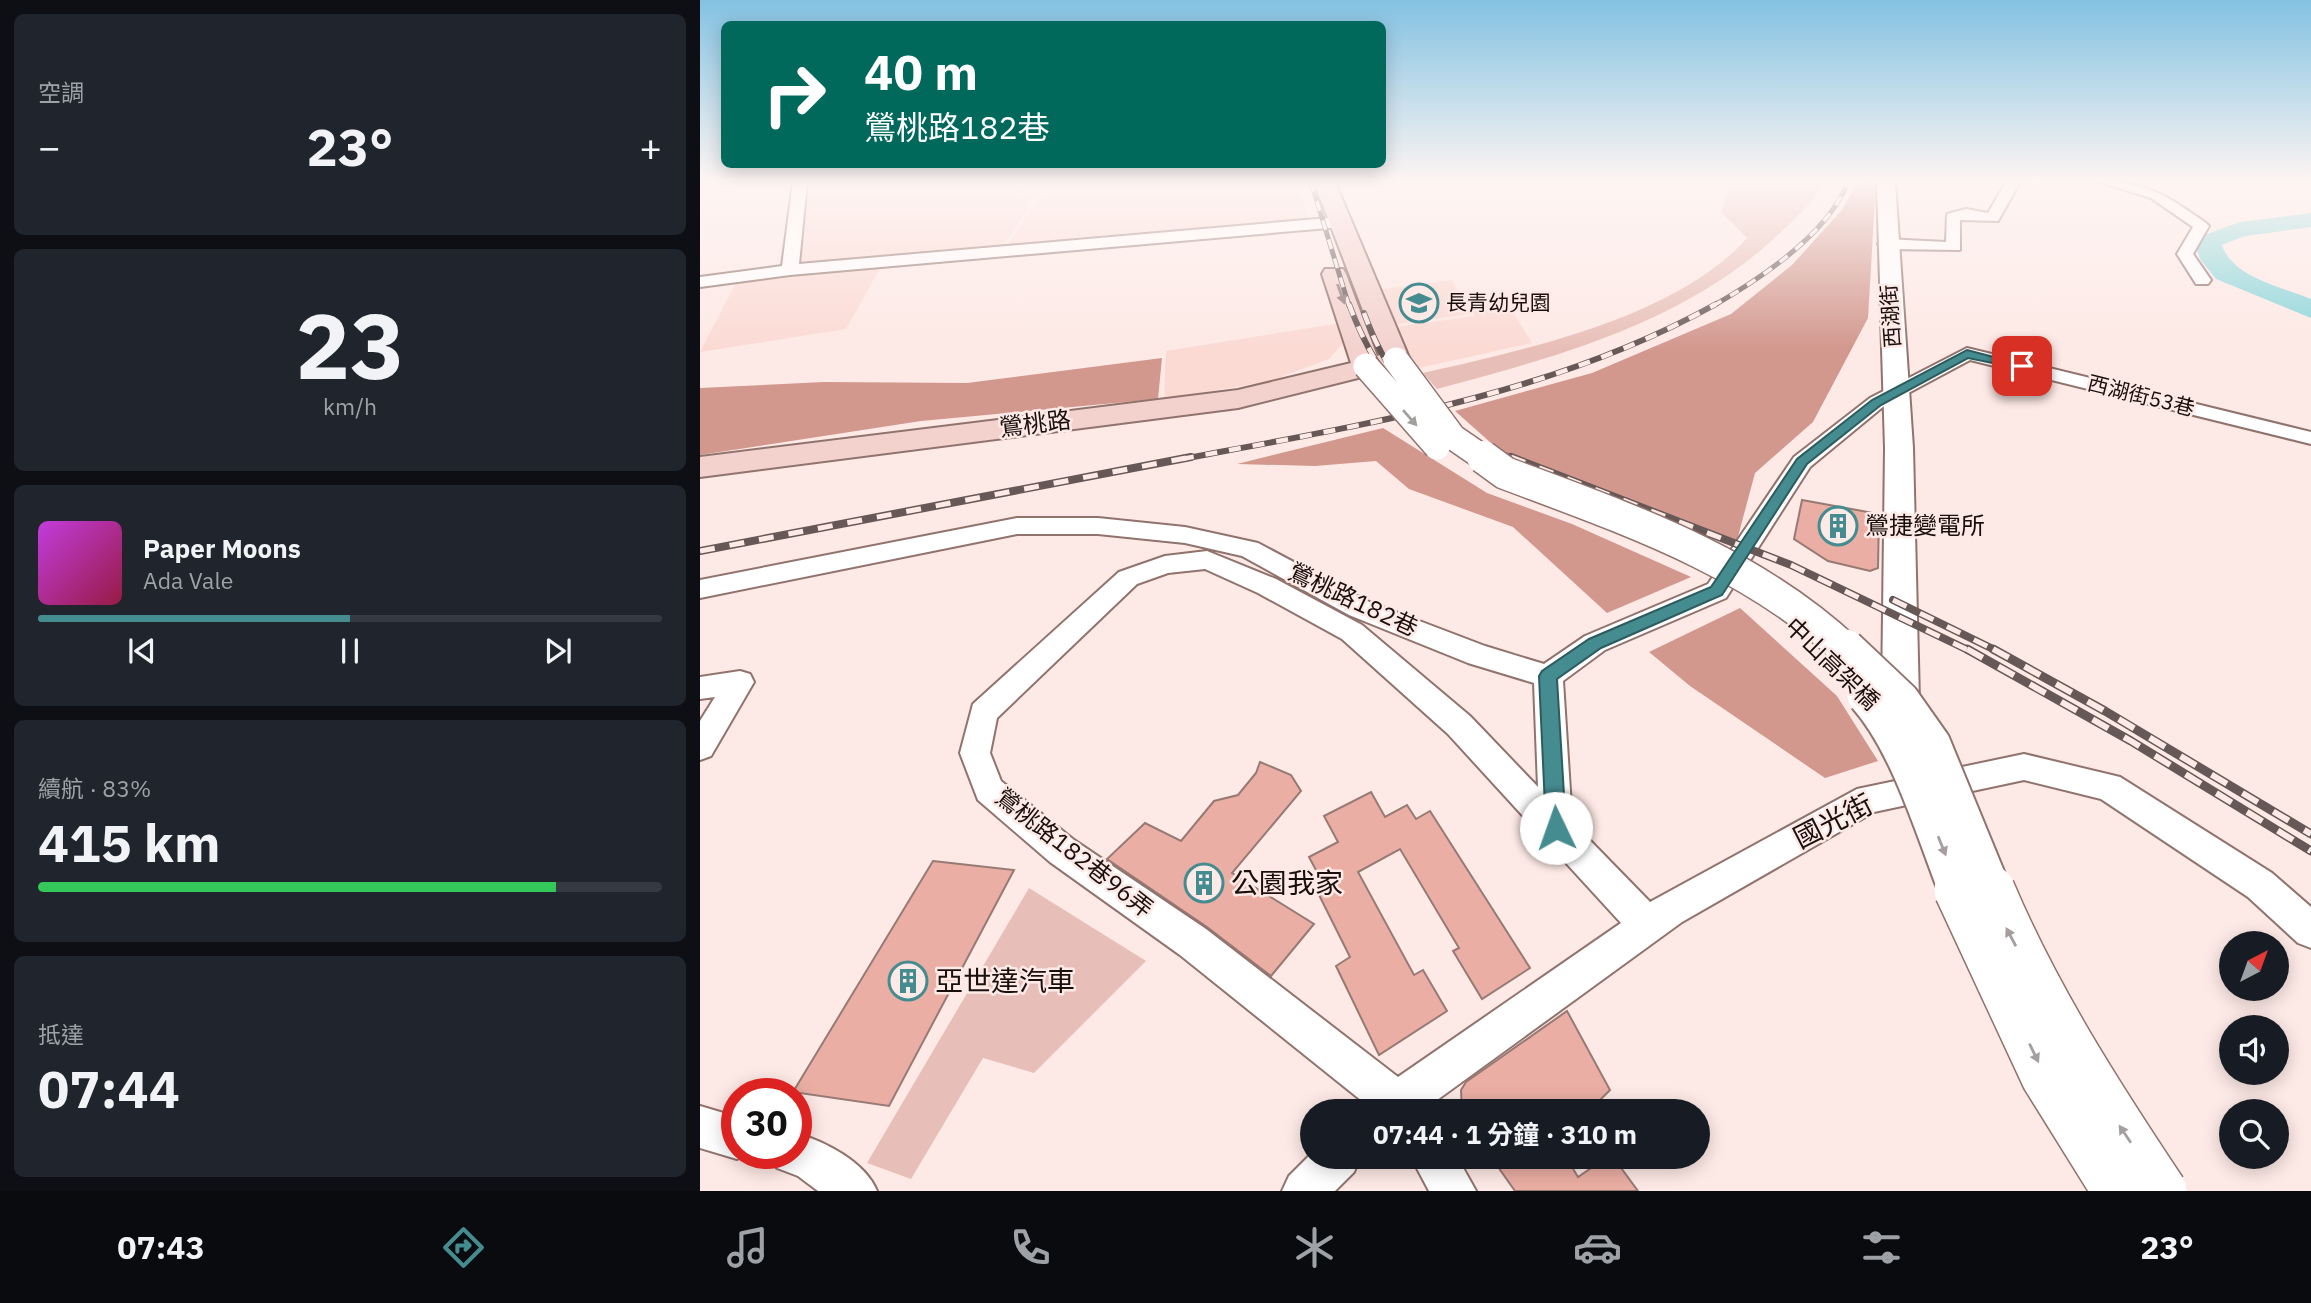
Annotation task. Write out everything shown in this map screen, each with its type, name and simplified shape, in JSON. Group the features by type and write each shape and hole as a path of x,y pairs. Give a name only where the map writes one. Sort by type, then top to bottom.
{"main road":[{"path":"1334,238 1381,363"},
{"name":"鶯桃路","path":"700,467 1238,399 1304,385 1381,363"}],"street":[{"path":"790,270 794,238"},
{"path":"700,282 790,270 1162,238"},
{"name":"西湖街","path":"1886,238 1897,400"},
{"path":"1886,244 1954,247 1953,238"},
{"path":"2195,238 2185,254 2202,280"},
{"name":"西湖街53巷","path":"1897,400 1967,354 2311,438"},
{"name":"中山高架橋","path":"1381,363 1435,446 1492,482 1663,549 1744,589 1806,633 1893,708 1931,745 2007,930 2085,1075 2162,1191"},
{"path":"1556,828 1548,676 1595,643 1717,591 1802,461 1857,416 1897,400"},
{"name":"中山高架橋","path":"1897,400 1902,583 1893,708 1975,930 2046,1077 2117,1191"},
{"name":"鶯桃路182巷","path":"700,589 1017,526 1098,526 1185,534 1249,549 1358,608 1478,655 1548,676"},
{"name":"鶯桃路182巷96弄","path":"1383,1099 1193,942 1062,851 989,790 975,753 983,713 1128,578 1165,565 1207,560 1267,586 1352,632 1459,725 1647,926"},
{"path":"700,688 740,682 700,747"},
{"name":"國光街","path":"1407,1099 1647,926 1868,799 2024,767 2109,786 2260,885 2311,930"},
{"path":"700,1127 721,1133"},
{"path":"812,1160 855,1191"},
{"path":"1304,1191 1327,1169"},
{"path":"1440,1169 1454,1191"}],"shaded area":[{"path":"803,238 1009,238 1001,249 800,264"},
{"path":"1012,238 1120,238 1005,249"},
{"path":"1747,238 1774,238 1746,262 1707,289 1665,312 1621,331 1530,363 1437,389 1423,373 1551,341 1640,310 1681,290 1717,266"},
{"path":"1817,238 1873,238 1868,318 1813,422 1755,473 1736,544 1517,466 1455,411 1592,373 1731,314 1792,265"},
{"path":"882,265 846,329 700,352 736,283"},
{"name":"長青幼兒園","path":"1452,280 1470,314 1384,326 1369,291"},
{"path":"1502,295 1532,343 1410,370 1387,328 1475,316 1468,301"},
{"path":"1341,323 1347,338 1329,359 1270,381 1164,399 1166,351"},
{"path":"1162,358 1158,399 921,421 700,455 700,388 824,382 967,383"},
{"path":"1383,428 1487,493 1572,524 1691,577 1607,613 1513,527 1409,489 1376,461 1315,466 1237,464"},
{"path":"1740,608 1837,696 1878,761 1825,778 1690,686 1649,652"},
{"path":"1029,888 1146,961 1034,1073 983,1058 911,1179 867,1163"}],"building":[{"name":"鶯捷變電所","path":"1802,500 1879,514 1878,568 1870,571 1828,561 1794,539"},
{"path":"1260,762 1291,775 1301,791 1232,873 1314,924 1271,976 1207,927 1107,859 1145,823 1181,841 1214,801 1238,795 1256,773"},
{"path":"1371,792 1385,817 1407,805 1416,819 1430,811 1530,968 1482,999 1453,951 1459,948 1400,849 1358,872 1414,975 1423,970 1447,1011 1379,1055 1336,966 1350,957 1318,893 1326,889 1309,857 1338,842 1324,816"},
{"name":"亞世達汽車","path":"933,861 1014,870 889,1106 812,1095 812,1078 801,1078"},
{"path":"1567,1011 1610,1090 1601,1099 1461,1099 1461,1090 1466,1082"},
{"path":"1499,1169 1573,1169 1578,1177 1590,1169 1622,1169 1638,1191 1515,1191"}],"waterway":[{"path":"2219,238 2208,242 2213,259 2226,273 2311,309"}],"railway":[{"path":"1328,238 1349,306"},
{"path":"1713,306 1771,269 1808,238"},
{"path":"1349,304 1377,362 1393,384 1422,411"},
{"path":"1422,411 1523,384 1589,362 1654,335 1716,304"},
{"path":"1364,313 1374,338 1394,373 1423,401"},
{"path":"1182,459 1422,411"},
{"path":"1422,411 1456,434 1515,459"},
{"path":"700,551 1191,457"},
{"path":"1511,457 1791,565 1970,651"},
{"path":"1893,600 1994,649"},
{"path":"1967,649 2131,741 2311,851"},
{"path":"1994,649 2105,711 2311,834"}],"place":[{"name":"長青幼兒園","path":"1419,303"},
{"name":"鶯捷變電所","path":"1838,526"},
{"name":"公園我家","path":"1204,883"},
{"name":"亞世達汽車","path":"908,981"}],"route":[{"path":"1556,828 1548,676 1595,643 1669,614 1717,591 1802,461 1877,402 1967,354 2022,366"}]}
